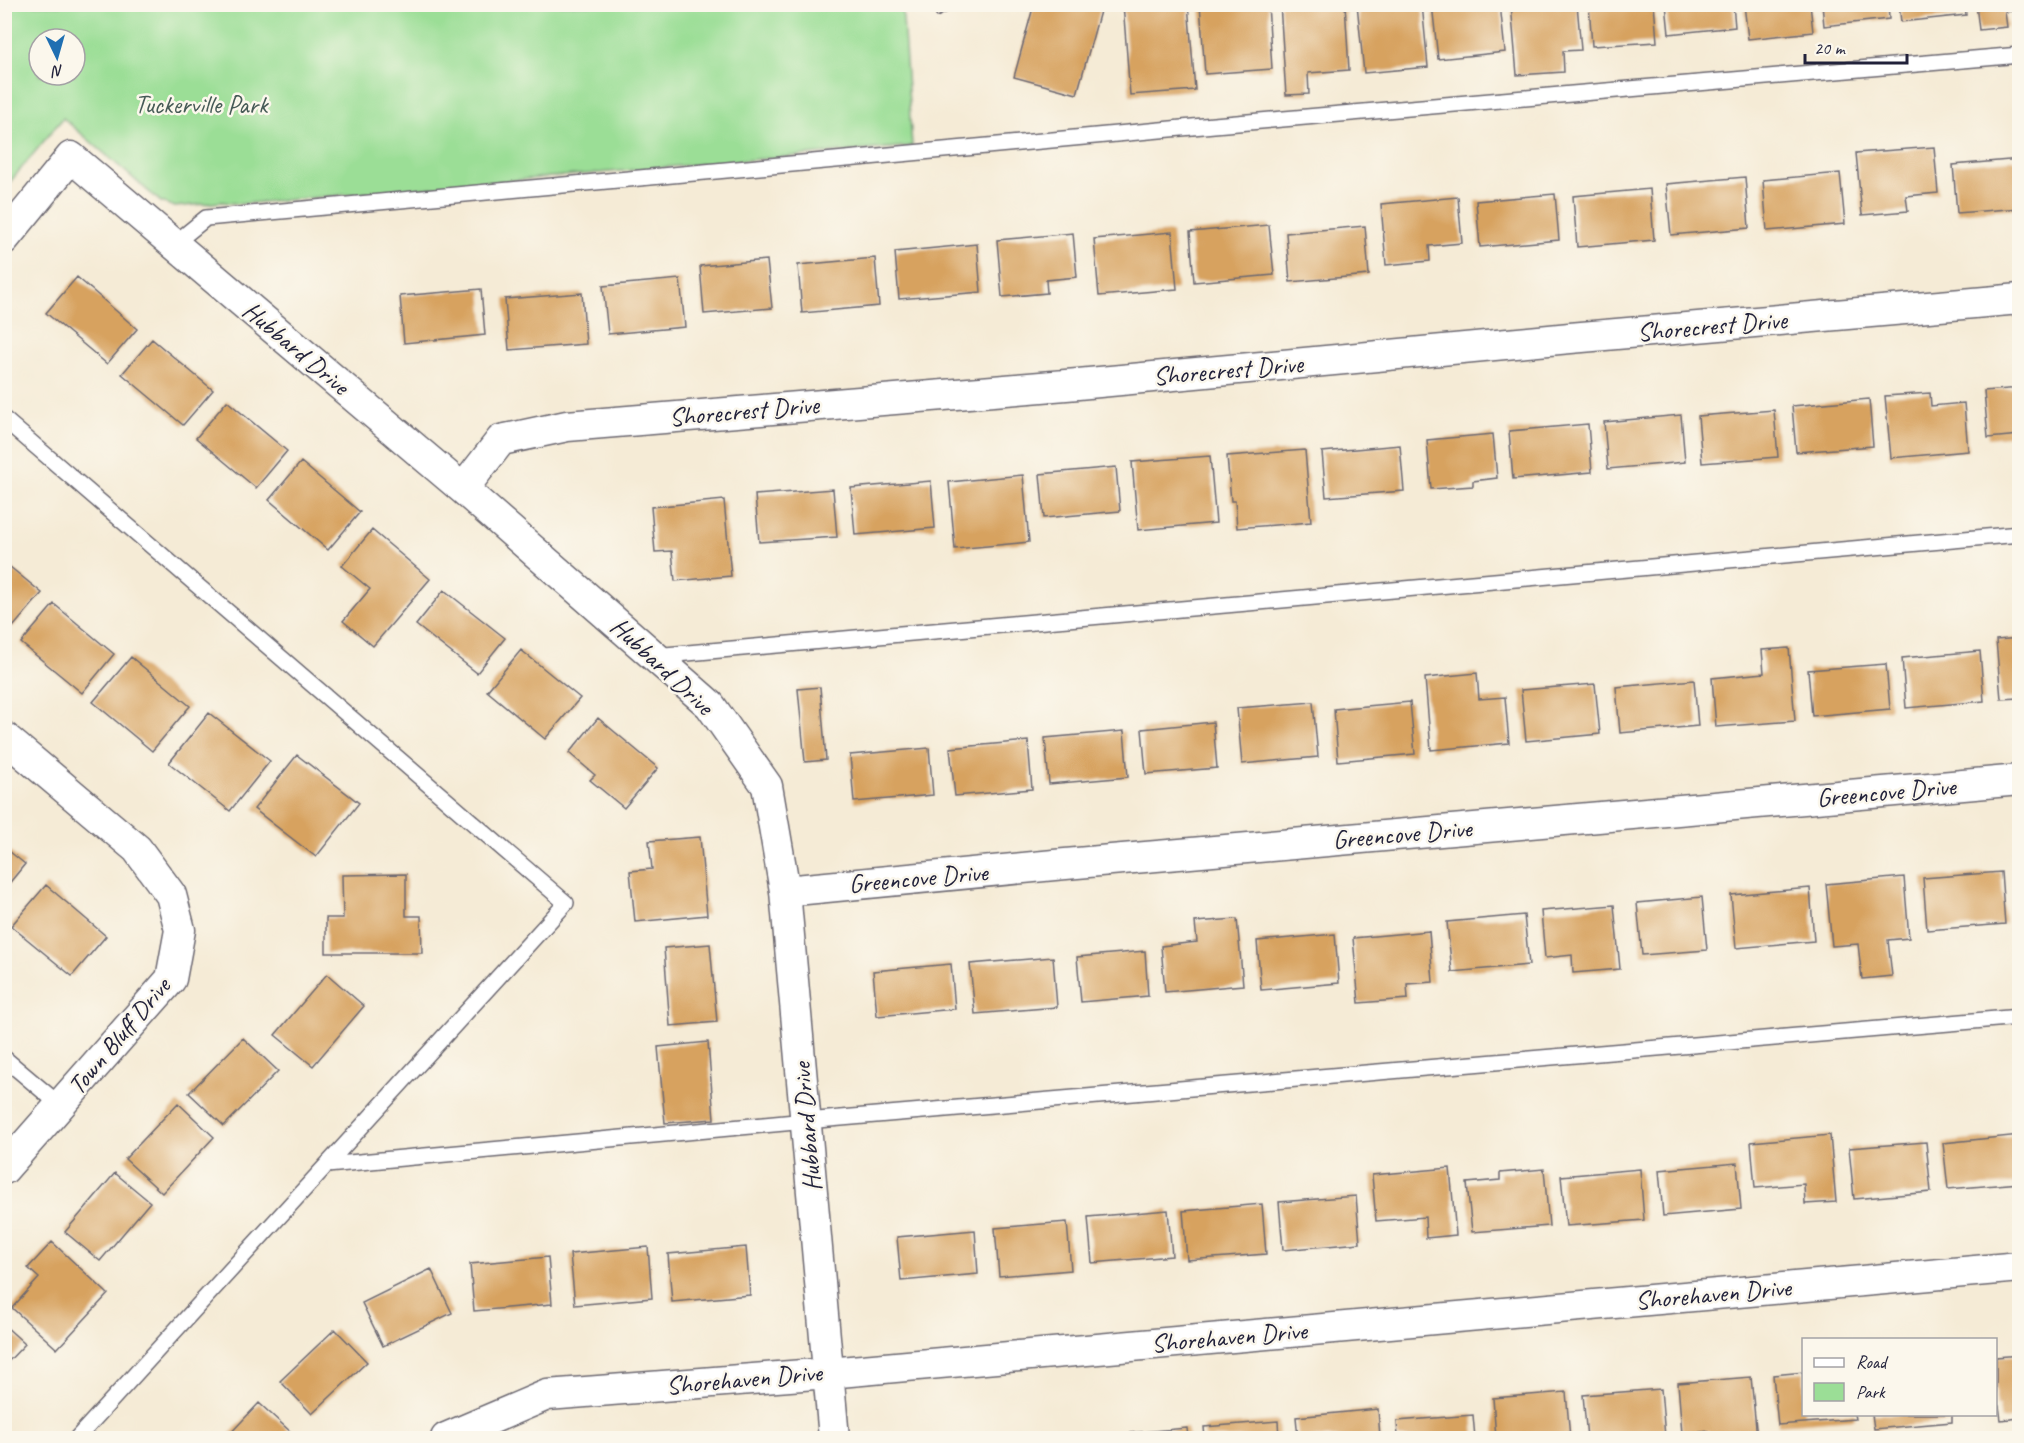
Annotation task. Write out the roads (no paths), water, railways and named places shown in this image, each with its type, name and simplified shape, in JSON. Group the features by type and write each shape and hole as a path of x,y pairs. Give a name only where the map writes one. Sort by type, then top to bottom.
{"street":[{"name":"Hubbard Drive","path":"4,239 71,157 462,489 710,705 767,786 785,891 834,1438"},
{"name":"Shorecrest Drive","path":"462,489 501,440 567,426 1078,384 2019,299"},
{"name":"Town Bluff Drive","path":"4,737 137,849 171,895 180,930 171,979 4,1169"},
{"name":"Greencove Drive","path":"785,891 2019,780"},
{"name":"Shorehaven Drive","path":"446,1438 548,1395 828,1373 2019,1267"}],"lane":[{"path":"174,244 206,218 1214,125 2019,55"},
{"path":"4,419 566,903 77,1438"},
{"path":"653,656 2019,534"},
{"path":"327,1165 806,1121 2019,1017"},
{"path":"4,1058 61,1106"}],"park label":[{"name":"Tuckerville Park","path":"201,104"}]}
